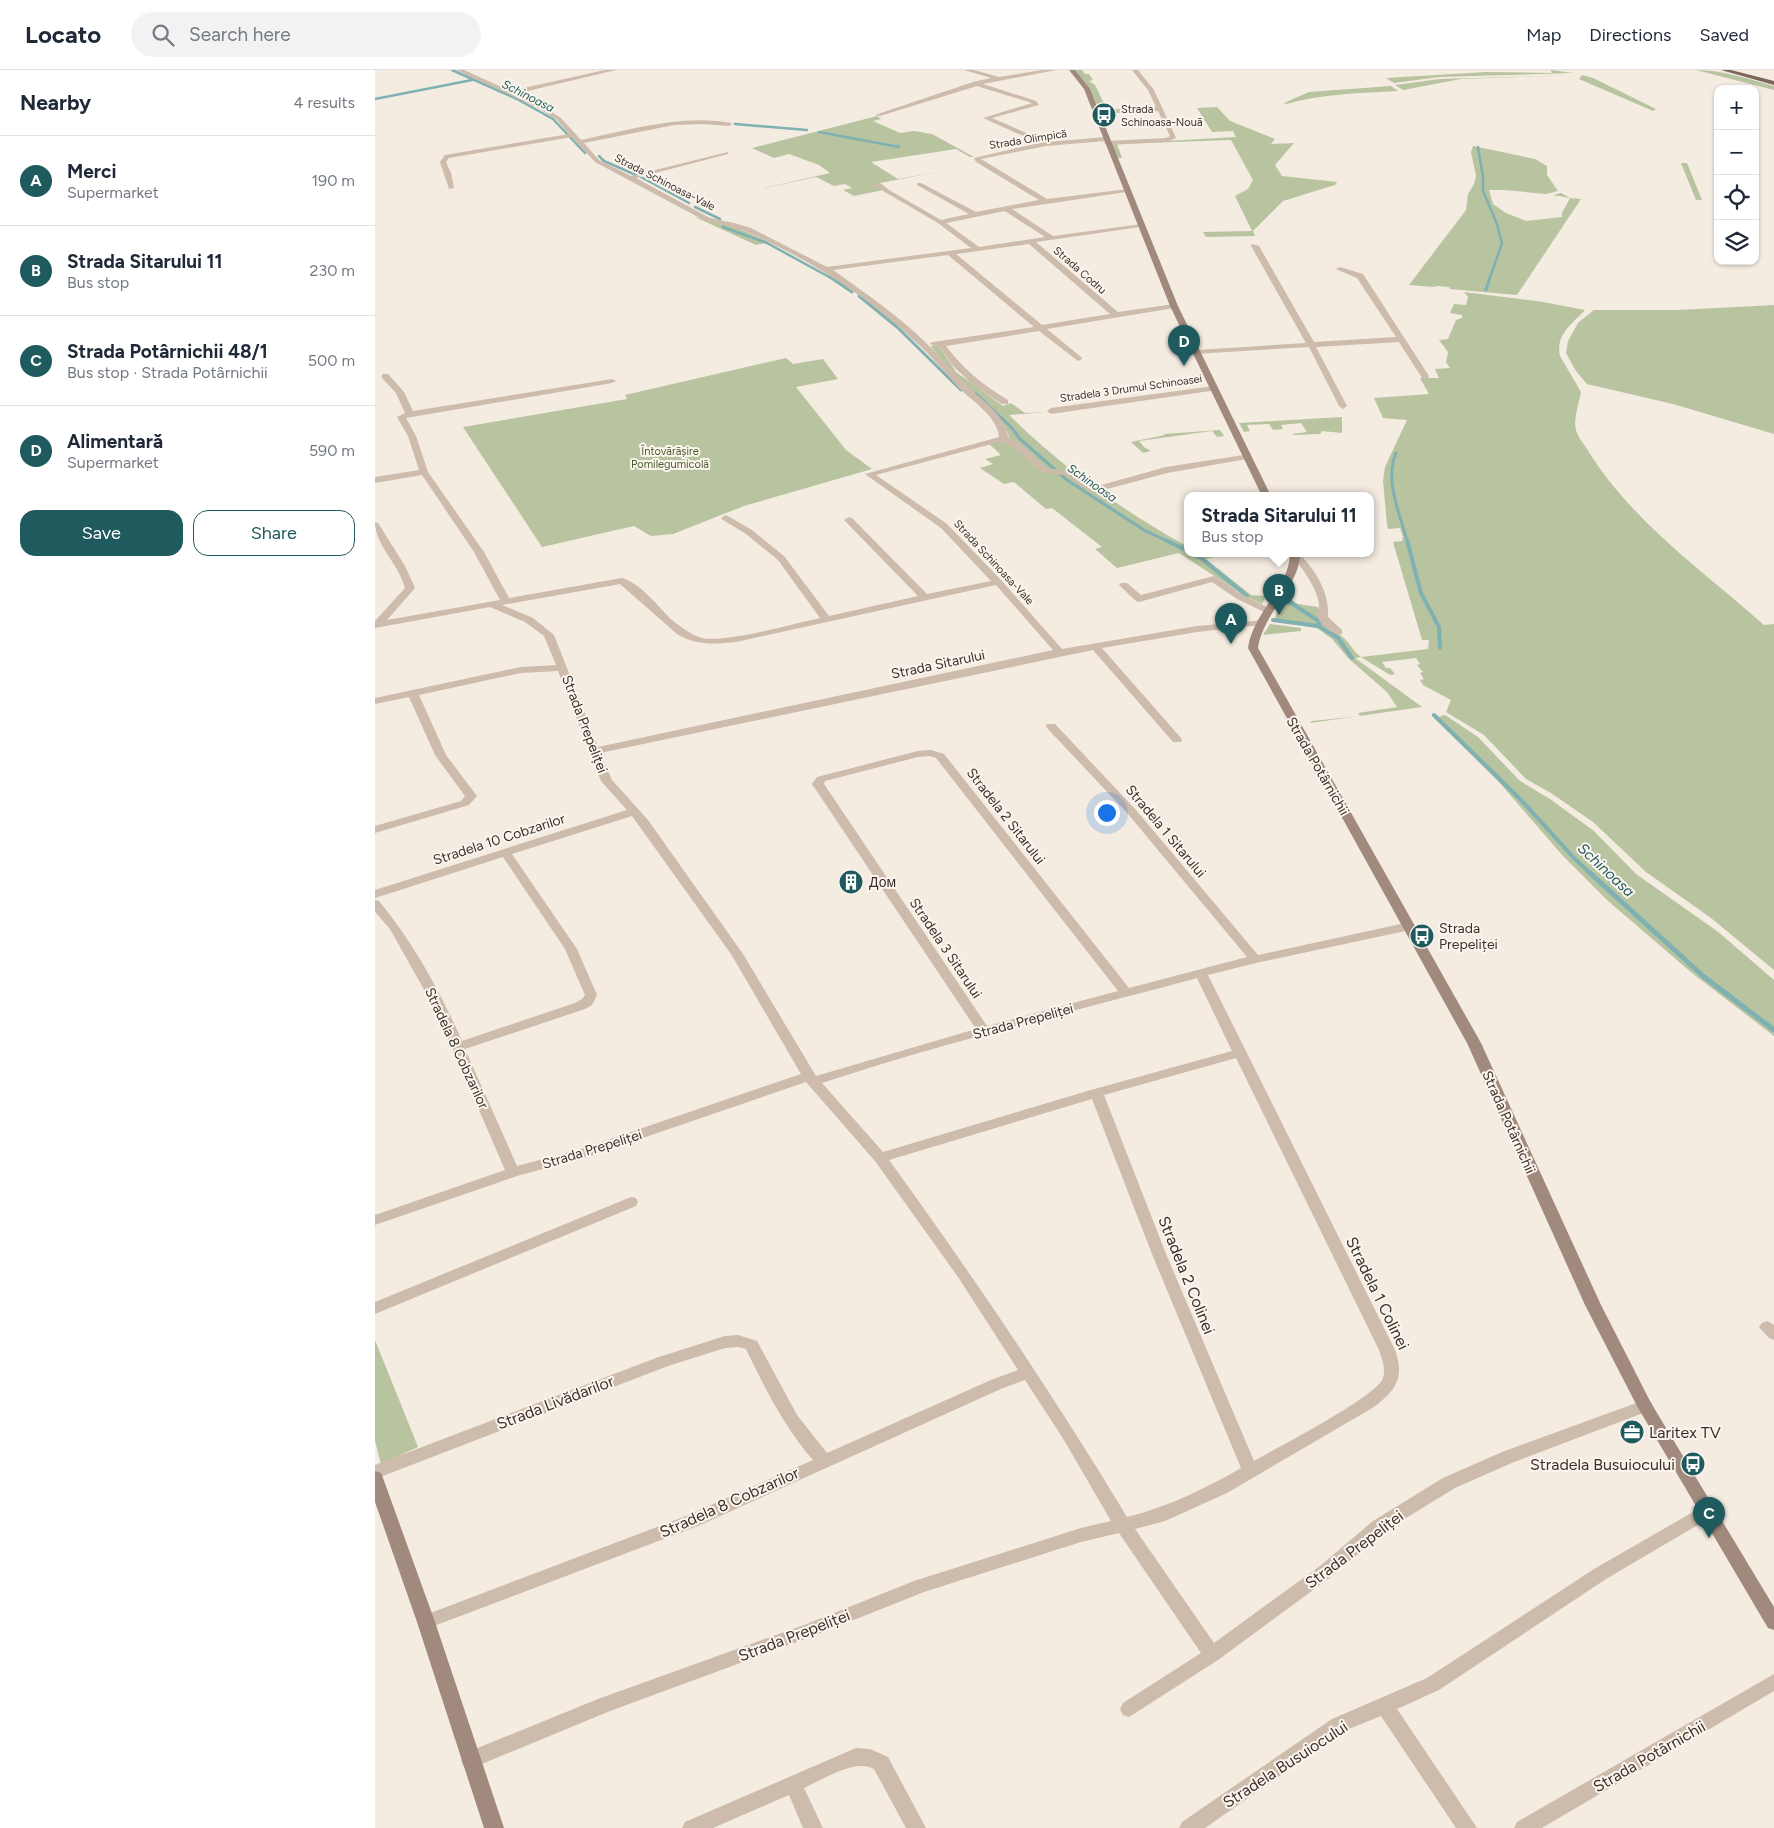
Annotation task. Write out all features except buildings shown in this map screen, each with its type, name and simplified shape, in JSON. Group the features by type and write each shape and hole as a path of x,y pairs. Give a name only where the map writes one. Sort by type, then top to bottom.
{"main road":[{"path":"1724,70 1774,83"}],"street":[{"name":"Strada Schinoasa-Vale","path":"459,70 542,108 559,119 571,136 581,142 597,161 700,216 748,230 826,269 871,300 923,344 998,420 1003,430 1004,438"},
{"path":"510,94 613,70"},
{"path":"967,70 999,78"},
{"path":"878,115 927,101 975,83 1053,70"},
{"path":"1072,70 1087,89 1174,306 1265,492"},
{"path":"1107,141 1173,138 1174,134 1151,90 1135,70"},
{"path":"975,83 1034,102 1036,105 986,118 1046,144"},
{"path":"1096,112 1160,109"},
{"name":"Strada Schinoasa-Vale","path":"581,142 674,123 702,122 729,124"},
{"path":"451,188 448,173 443,162 447,156 571,136"},
{"name":"Strada Olimpică","path":"1046,201 977,159 982,156 1046,144 1107,141"},
{"path":"630,178 726,153"},
{"path":"875,184 940,222 976,248"},
{"path":"919,184 974,214"},
{"path":"940,222 1005,208 1126,190"},
{"path":"1005,208 1052,238"},
{"path":"826,269 950,254 976,248 1031,242 1140,225"},
{"name":"Strada Codru","path":"1031,242 1115,314"},
{"path":"1255,246 1311,344 1343,406"},
{"path":"950,254 1078,359"},
{"path":"1339,269 1360,276 1425,376"},
{"path":"923,344 941,344 1115,314 1174,306"},
{"path":"1197,352 1401,339"},
{"path":"941,344 955,366 973,382 1005,402"},
{"path":"385,376 400,392 409,414"},
{"path":"499,604 479,552 423,472 412,436 401,417 409,414 612,381"},
{"name":"Stradela 3 Drumul Schinoasei","path":"1051,411 1214,388"},
{"name":"Strada Schinoasa-Vale","path":"1060,652 998,582 944,526 869,474 1004,438 1016,445 1044,470 1071,474 1092,490 1165,470 1247,456"},
{"path":"375,480 423,472"},
{"path":"726,518 749,532 781,558 826,619"},
{"path":"849,520 925,598"},
{"path":"375,525 409,584 407,593 377,625"},
{"name":"Strada Potârnichii","path":"1295,557 1293,566 1254,635 1253,648 1474,1043 1593,1305 1645,1406 1774,1623"},
{"path":"1297,557 1308,568 1324,604 1323,617 1327,623 1339,632"},
{"path":"1123,585 1139,599 1214,579 1240,597 1268,610"},
{"path":"377,625 623,580 687,637 701,641 736,639 998,582"},
{"name":"Strada Prepeliței","path":"499,604 529,620 549,635 607,782 644,822 737,954 812,1078 880,1158 963,1274 1027,1373 1071,1436 1123,1524 1212,1654"},
{"name":"Strada Sitarului","path":"592,745 624,744 780,713 1060,652 1197,629 1260,622"},
{"path":"1096,647 1177,740"},
{"name":"Strada Prepeliței","path":"375,701 521,670 563,668"},
{"path":"375,830 465,803 471,796 441,755 413,692"},
{"name":"Stradela 1 Sitarului","path":"1051,726 1132,812 1255,959"},
{"name":"Stradela 2 Sitarului","path":"818,781 826,776 918,754 931,753 940,756 1127,994"},
{"name":"Stradela 3 Sitarului","path":"818,781 819,787 984,1031"},
{"name":"Stradela 10 Cobzarilor","path":"375,894 633,812"},
{"path":"457,1047 580,1006 587,1002 591,995 571,949 505,852"},
{"name":"Stradela 8 Cobzarilor","path":"375,904 395,928 442,1010 513,1172"},
{"name":"Strada Prepeliței","path":"375,1220 513,1172 585,1153 812,1078 1255,959 1410,926"},
{"name":"Stradela 1 Colinei","path":"1123,1524 1159,1516 1221,1488 1373,1399 1388,1386 1392,1376 1393,1363 1201,974"},
{"path":"880,1158 1096,1093 1240,1053"},
{"name":"Stradela 2 Colinei","path":"1096,1093 1159,1254 1250,1470"},
{"path":"375,1308 631,1202"},
{"name":"Strada Livădarilor","path":"375,1472 662,1362 725,1342 738,1341 752,1345 781,1406 803,1440 823,1460"},
{"name":"Stradela 8 Cobzarilor","path":"426,1622 692,1520 823,1460 997,1384 1027,1373"},
{"name":"Strada Prepeliței","path":"1129,1709 1212,1654 1326,1571 1379,1526 1449,1483 1508,1457 1645,1406"},
{"path":"375,1478 426,1622 494,1828"},
{"name":"Stradela Busuiocului","path":"1189,1828 1338,1725 1433,1684 1600,1574 1707,1511"},
{"name":"Strada Prepeliței","path":"470,1760 604,1705 810,1630 920,1586 1081,1535 1123,1524"},
{"name":"Strada Potârnichii","path":"1524,1828 1774,1682"},
{"path":"1385,1706 1467,1828"},
{"path":"692,1828 856,1756 870,1757 881,1764 916,1828"},
{"path":"793,1783 813,1828"}],"green space":[{"path":"1075,70 1082,70 1085,74 1089,74 1093,80 1089,81 1095,85 1107,110 1099,109 1087,86"},
{"path":"1551,70 1573,73 1439,77 1394,83 1386,78 1486,72 1552,73"},
{"path":"1696,70 1735,75 1774,86 1774,90"},
{"path":"1576,75 1461,79 1403,90 1395,85 1440,79"},
{"path":"1582,75 1593,78 1656,109 1653,111 1579,79"},
{"path":"1391,86 1398,91 1341,94 1284,103 1309,92"},
{"path":"1217,107 1230,121 1275,139 1271,144 1294,143 1275,165 1282,176 1337,182 1335,185 1283,201 1253,231 1255,236 1206,237 1203,232 1252,231 1235,196 1248,189 1253,180 1231,140 1117,144 1122,158 1116,158 1111,144 1236,137 1233,131 1212,132 1197,108"},
{"path":"877,116 881,119 873,121 900,133 914,131 932,134 974,157 970,157 956,149 871,162 898,179 943,171 880,183 888,189 854,196 843,190 852,188 845,184 834,186 816,177 756,190 830,173 819,165 789,154 774,158 752,148"},
{"path":"1473,146 1535,159 1547,166 1547,175 1558,191 1546,194 1489,190 1493,204 1506,213 1526,221 1562,217 1562,213 1570,198 1581,199 1517,295 1450,289 1449,287 1409,285 1466,210 1468,194 1476,176 1471,152"},
{"path":"1681,163 1687,163 1702,200 1696,200"},
{"path":"1561,193 1570,198 1553,195"},
{"path":"695,217 731,225 769,242 756,245"},
{"path":"1464,292 1543,302 1585,310 1566,330 1559,349 1560,356 1581,392 1575,421 1579,438 1605,475 1646,522 1764,625 1774,624 1774,970 1711,918 1646,872 1593,822 1551,793 1526,779 1484,735 1446,712 1451,700 1423,685 1420,680 1424,679 1420,673 1423,672 1417,665 1420,664 1416,658 1382,662 1386,668 1390,668 1395,674 1390,675 1361,657 1428,649 1429,640 1422,640 1393,542 1402,541 1403,537 1400,528 1388,529 1387,524 1383,481 1385,467 1407,420 1383,418 1374,398 1429,394 1420,378 1439,378 1435,369 1450,368 1446,362 1448,352 1439,340 1448,339 1456,320 1462,318 1462,315 1450,313 1454,304 1466,305 1468,297"},
{"path":"1774,305 1774,434 1673,404 1587,384 1576,371 1566,353 1568,341 1578,323 1594,310 1678,310"},
{"path":"931,346 939,346 956,372 1003,406 1011,403 1025,413 1047,412 1009,415 1049,452 1092,486 1184,544 1184,556 1179,553 1117,568 1095,549 1102,547 1052,508 1046,509 1014,482 1004,484 980,468 993,464 985,459 1001,455 989,444 1010,439 1004,425 953,373"},
{"name":"Întovărășire Pomilegumicolă","path":"786,358 793,364 823,359 838,379 796,387 846,450 872,469 744,506 673,534 651,536 634,526 542,547 463,427 627,399 625,395"},
{"path":"1342,417 1342,433 1322,431 1320,434 1292,434 1307,432 1301,423 1281,425 1283,429 1273,430 1269,424 1247,425 1250,431 1244,432 1239,423"},
{"path":"1220,430 1224,436 1217,437 1212,431 1139,441 1151,451 1143,453 1131,442 1164,434"},
{"path":"1185,557 1215,557 1206,559 1251,595 1266,596 1262,604 1245,596"},
{"path":"1284,593 1284,595 1298,604 1318,607 1324,622 1345,639 1361,657 1355,658 1422,707 1360,716 1358,713 1397,707 1387,692 1348,658 1332,639 1317,628 1277,621 1275,618"},
{"path":"1270,624 1301,628 1301,631 1263,635"},
{"path":"1445,715 1478,737 1520,781 1550,799 1594,831 1636,874 1717,931 1774,980 1774,1036 1692,973 1607,900 1563,856 1498,781 1434,718"},
{"path":"1356,716 1310,723 1312,721"},
{"path":"375,1340 418,1447 381,1464 375,1441"}],"waterway":[{"name":"Schinoasa","path":"452,70 517,99 553,119 585,153"},
{"path":"375,99 472,80"},
{"path":"735,124 807,130"},
{"path":"819,132 899,147"},
{"path":"1478,147 1483,177 1483,191 1497,224 1502,243 1490,278"},
{"name":"Schinoasa","path":"599,156 604,161 636,175"},
{"name":"Schinoasa","path":"641,177 689,203"},
{"name":"Schinoasa","path":"695,207 720,219"},
{"name":"Schinoasa","path":"722,222 723,227 767,243 831,278"},
{"name":"Schinoasa","path":"830,277 852,292"},
{"path":"1486,290 1490,277"},
{"name":"Schinoasa","path":"859,296 897,327 961,390"},
{"name":"Schinoasa","path":"976,394 1011,427 1020,439 1067,480 1144,530 1167,541"},
{"path":"1396,453 1393,464 1392,486 1407,541"},
{"name":"Schinoasa","path":"1165,540 1184,549"},
{"path":"1407,540 1421,593 1439,627 1440,648"},
{"name":"Schinoasa","path":"1199,557 1247,596"},
{"path":"1282,597 1320,622 1318,626"},
{"path":"1273,620 1318,626"},
{"name":"Schinoasa","path":"1318,626 1338,638 1352,658"},
{"name":"Schinoasa","path":"1434,715 1521,800 1591,874"},
{"name":"Schinoasa","path":"1590,873 1703,976 1774,1030"}],"place":[{"name":"Strada Schinoasa-Nouă","path":"1104,115"},
{"name":"Alimentară","path":"1184,366"},
{"name":"Strada Sitarului 11","path":"1279,615"},
{"name":"Merci","path":"1231,644"},
{"name":"Дом","path":"851,882"},
{"name":"Strada Prepeliței","path":"1422,936"},
{"name":"Laritex TV","path":"1632,1432"},
{"name":"Stradela Busuiocului","path":"1693,1464"},
{"name":"Strada Potârnichii 48/1","path":"1709,1538"}]}
